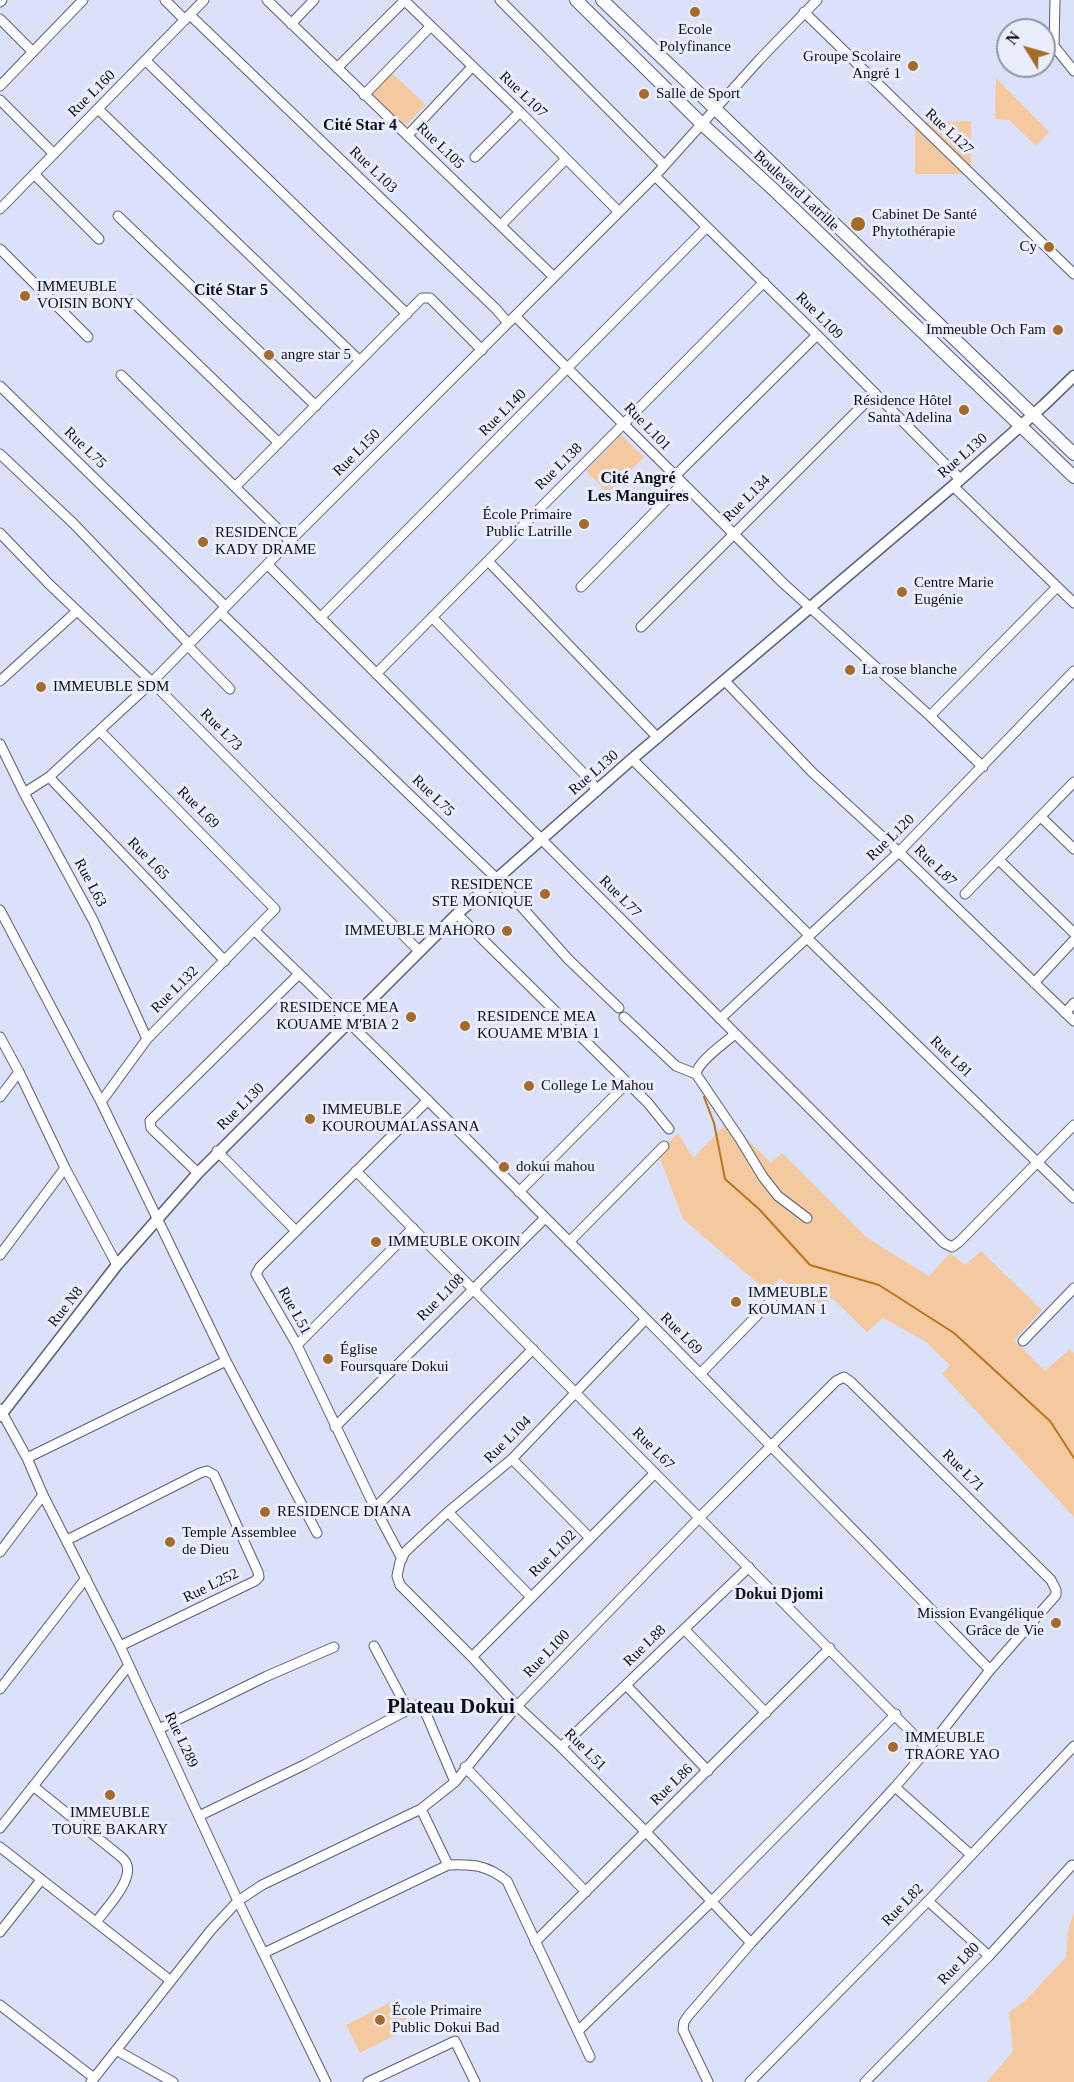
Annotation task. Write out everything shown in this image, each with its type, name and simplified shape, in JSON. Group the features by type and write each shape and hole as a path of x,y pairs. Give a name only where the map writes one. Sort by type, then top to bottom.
{"main road":[{"name":"Boulevard Latrille","path":"576,0 702,124 1074,477"},
{"name":"Boulevard Latrille","path":"602,0 1074,454"}],"street":[{"path":"0,86 83,0"},
{"name":"Rue L103","path":"165,0 187,18 496,309 508,323"},
{"name":"Rue L160","path":"2,202 54,154 204,0"},
{"name":"Rue L105","path":"267,0 554,277"},
{"path":"291,24 314,0"},
{"path":"337,68 405,0"},
{"name":"Rue L107","path":"405,0 619,212"},
{"path":"500,0 664,165"},
{"name":"Rue L150","path":"24,793 49,777 152,682 290,540 655,176 817,0"},
{"path":"1055,0 1054,46 1074,71"},
{"name":"Rue L127","path":"804,12 1074,274"},
{"path":"0,20 33,52"},
{"path":"364,95 431,26"},
{"path":"146,61 407,314"},
{"path":"408,135 472,67"},
{"path":"0,100 54,154"},
{"path":"98,109 360,361"},
{"path":"476,157 520,112"},
{"path":"501,225 566,159"},
{"path":"34,174 99,239"},
{"name":"Rue L109","path":"655,176 874,393 956,482 1074,603"},
{"path":"118,216 315,406"},
{"name":"Rue L140","path":"320,618 706,227"},
{"path":"0,249 88,337"},
{"name":"Rue L138","path":"376,674 764,282"},
{"path":"235,487 423,298 429,298 482,350"},
{"path":"131,300 279,443"},
{"name":"Rue L101","path":"515,316 733,535 930,716 982,767"},
{"path":"674,477 817,335"},
{"path":"121,375 290,540"},
{"name":"Rue L130","path":"157,1218 217,1151 496,878 956,482 1074,376"},
{"name":"Rue L75","path":"0,386 496,878 568,959 621,1012 676,1066 696,1074"},
{"name":"Rue L134","path":"641,627 874,393"},
{"path":"0,454 74,524 230,689"},
{"path":"581,587 682,484"},
{"name":"Rue L73","path":"0,533 152,682 419,951"},
{"path":"488,561 658,738"},
{"name":"Rue L77","path":"268,565 944,1244 952,1247 959,1242 1038,1163"},
{"path":"930,716 1057,587"},
{"path":"0,681 77,611"},
{"path":"432,617 590,780 597,791"},
{"name":"Rue L120","path":"720,1019 899,852 1074,671"},
{"name":"Rue L87","path":"725,681 812,772 899,852 1074,1021"},
{"name":"Rue L69","path":"100,731 274,906"},
{"name":"Rue L63","path":"0,744 93,920 147,1039"},
{"name":"Rue L81","path":"632,759 1074,1198"},
{"name":"Rue L65","path":"49,777 225,961"},
{"path":"965,894 1074,782"},
{"path":"1041,817 1074,849"},
{"path":"999,860 1073,934 1034,983"},
{"name":"Rue L132","path":"100,1102 147,1039 255,932 274,912 274,906"},
{"path":"0,910 100,1102 226,1361 317,1533"},
{"path":"458,914 627,1083 669,1129"},
{"name":"Rue L69","path":"255,932 428,1100 990,1670"},
{"path":"198,1173 151,1128 150,1121 299,974"},
{"path":"1065,1013 1074,1003"},
{"path":"735,1034 701,1064 696,1074 763,1177 778,1196 807,1218"},
{"path":"0,1037 65,1168 117,1265"},
{"path":"0,1097 19,1072"},
{"path":"519,1192 627,1083"},
{"path":"217,1151 296,1231 428,1100"},
{"path":"1038,1163 1074,1125"},
{"path":"569,1242 664,1146"},
{"path":"0,1255 65,1168"},
{"name":"Rue L67","path":"356,1171 896,1714 928,1749"},
{"name":"Rue N8","path":"1,1413 117,1265 157,1218"},
{"name":"Rue L108","path":"335,1426 544,1218"},
{"path":"297,1345 413,1228"},
{"name":"Rue L51","path":"296,1231 257,1272 257,1276 297,1345 402,1559"},
{"path":"1023,1341 1074,1288"},
{"path":"700,1374 772,1300"},
{"name":"Rue L104","path":"397,1579 405,1552 448,1512 512,1460 645,1320"},
{"path":"375,1508 533,1349"},
{"path":"27,1458 226,1361"},
{"name":"Rue L100","path":"92,2080 211,1930 237,1901 262,1885 421,1809 455,1782 517,1706 700,1517 836,1382 844,1377"},
{"name":"Rue L71","path":"844,1377 1051,1580 1056,1590 1053,1599 990,1670"},
{"name":"Rue L289","path":"1,1413 27,1458 43,1495 120,1646 237,1901 326,2082"},
{"path":"512,1460 590,1538"},
{"name":"Rue L252","path":"67,1540 200,1473 207,1471 214,1475 259,1576 255,1581 120,1646"},
{"name":"Rue L102","path":"472,1657 655,1473"},
{"path":"0,1552 43,1495"},
{"path":"448,1512 531,1597"},
{"name":"Rue L88","path":"561,1747 748,1567"},
{"path":"0,1689 86,1578"},
{"name":"Rue L51","path":"397,1579 400,1585 517,1706 646,1832 751,1943"},
{"path":"684,1629 766,1713"},
{"path":"374,1646 408,1710"},
{"path":"159,1729 265,1677 334,1647"},
{"name":"Rue L86","path":"535,1942 830,1648"},
{"path":"0,1828 129,1665"},
{"path":"708,2082 683,2030 688,2016 751,1943 895,1787 990,1670"},
{"path":"626,1685 708,1771"},
{"path":"199,1816 327,1754 419,1705 424,1709 455,1782"},
{"path":"578,2031 712,1901 896,1714"},
{"name":"Rue L82","path":"750,2082 928,1901 1074,1746"},
{"path":"465,1767 586,1892"},
{"path":"33,1786 127,1864 128,1870 124,1885 96,1922"},
{"path":"895,1787 970,1854"},
{"path":"421,1809 448,1865"},
{"path":"0,1846 171,1981"},
{"path":"264,1953 448,1865 472,1864 487,1868 507,1881 590,2057"},
{"name":"Rue L80","path":"865,2082 989,1956 1072,1865"},
{"path":"0,1932 41,1880"},
{"path":"928,1901 989,1956"},
{"path":"0,2005 92,2080"},
{"path":"368,2082 455,2041 475,2082"},
{"path":"116,2050 173,2082"}],"shaded area":[{"path":"390,71 426,105 405,126 370,92"},
{"path":"996,78 1049,132 1036,146 1009,120 995,119"},
{"path":"971,121 971,174 915,174 915,122"},
{"path":"621,435 644,457 608,493 586,471"},
{"path":"729,1121 771,1163 782,1153 867,1238 929,1276 950,1253 965,1265 981,1251 1042,1310 1014,1340 1045,1371 1070,1349 1074,1353 1074,1517 942,1374 950,1365 925,1341 883,1318 867,1332 832,1298 817,1308 780,1278 768,1292 683,1219 658,1153 678,1133 693,1158"},
{"path":"1074,1912 1074,2082 987,2082 1013,2051 1009,2012 1026,2000 1066,1957 1068,1930"},
{"path":"397,1999 411,2027 360,2053 346,2025"}],"waterway":[{"path":"704,1097 714,1123 725,1179 759,1209 810,1265 879,1285 954,1333 1050,1421 1074,1458"}],"place":[{"name":"Ecole Polyfinance","path":"695,12"},
{"name":"Groupe Scolaire Angré 1","path":"913,66"},
{"name":"Salle de Sport","path":"644,94"},
{"name":"Cabinet De Santé Phytothérapie","path":"858,224"},
{"name":"Cy","path":"1049,247"},
{"name":"IMMEUBLE VOISIN BONY","path":"25,296"},
{"name":"Immeuble Och Fam","path":"1058,330"},
{"name":"angre star 5","path":"269,355"},
{"name":"Résidence Hôtel Santa Adelina","path":"964,410"},
{"name":"École Primaire Public Latrille","path":"584,524"},
{"name":"RESIDENCE KADY DRAME","path":"203,542"},
{"name":"Centre Marie Eugénie","path":"902,592"},
{"name":"La rose blanche","path":"850,670"},
{"name":"IMMEUBLE SDM","path":"41,687"},
{"name":"RESIDENCE STE MONIQUE","path":"545,894"},
{"name":"IMMEUBLE MAHORO","path":"507,931"},
{"name":"RESIDENCE MEA KOUAME M'BIA 2","path":"411,1017"},
{"name":"RESIDENCE MEA KOUAME M'BIA 1","path":"465,1026"},
{"name":"College Le Mahou","path":"529,1086"},
{"name":"IMMEUBLE KOUROUMALASSANA","path":"310,1119"},
{"name":"dokui mahou","path":"504,1167"},
{"name":"IMMEUBLE OKOIN","path":"376,1242"},
{"name":"IMMEUBLE KOUMAN 1","path":"736,1302"},
{"name":"Église Foursquare Dokui","path":"328,1359"},
{"name":"RESIDENCE DIANA","path":"265,1512"},
{"name":"Temple Assemblee de Dieu","path":"170,1542"},
{"name":"Mission Evangélique Grâce de Vie","path":"1056,1623"},
{"name":"IMMEUBLE TRAORE YAO","path":"893,1747"},
{"name":"IMMEUBLE TOURE BAKARY","path":"110,1795"},
{"name":"École Primaire Public Dokui Bad","path":"380,2020"}],"district":[{"name":"Cité Star 4","path":"360,126"},
{"name":"Cité Star 5","path":"231,291"},
{"name":"Cité Angré Les Manguires","path":"638,488"},
{"name":"Dokui Djomi","path":"779,1595"},
{"name":"Plateau Dokui","path":"451,1708"}]}
